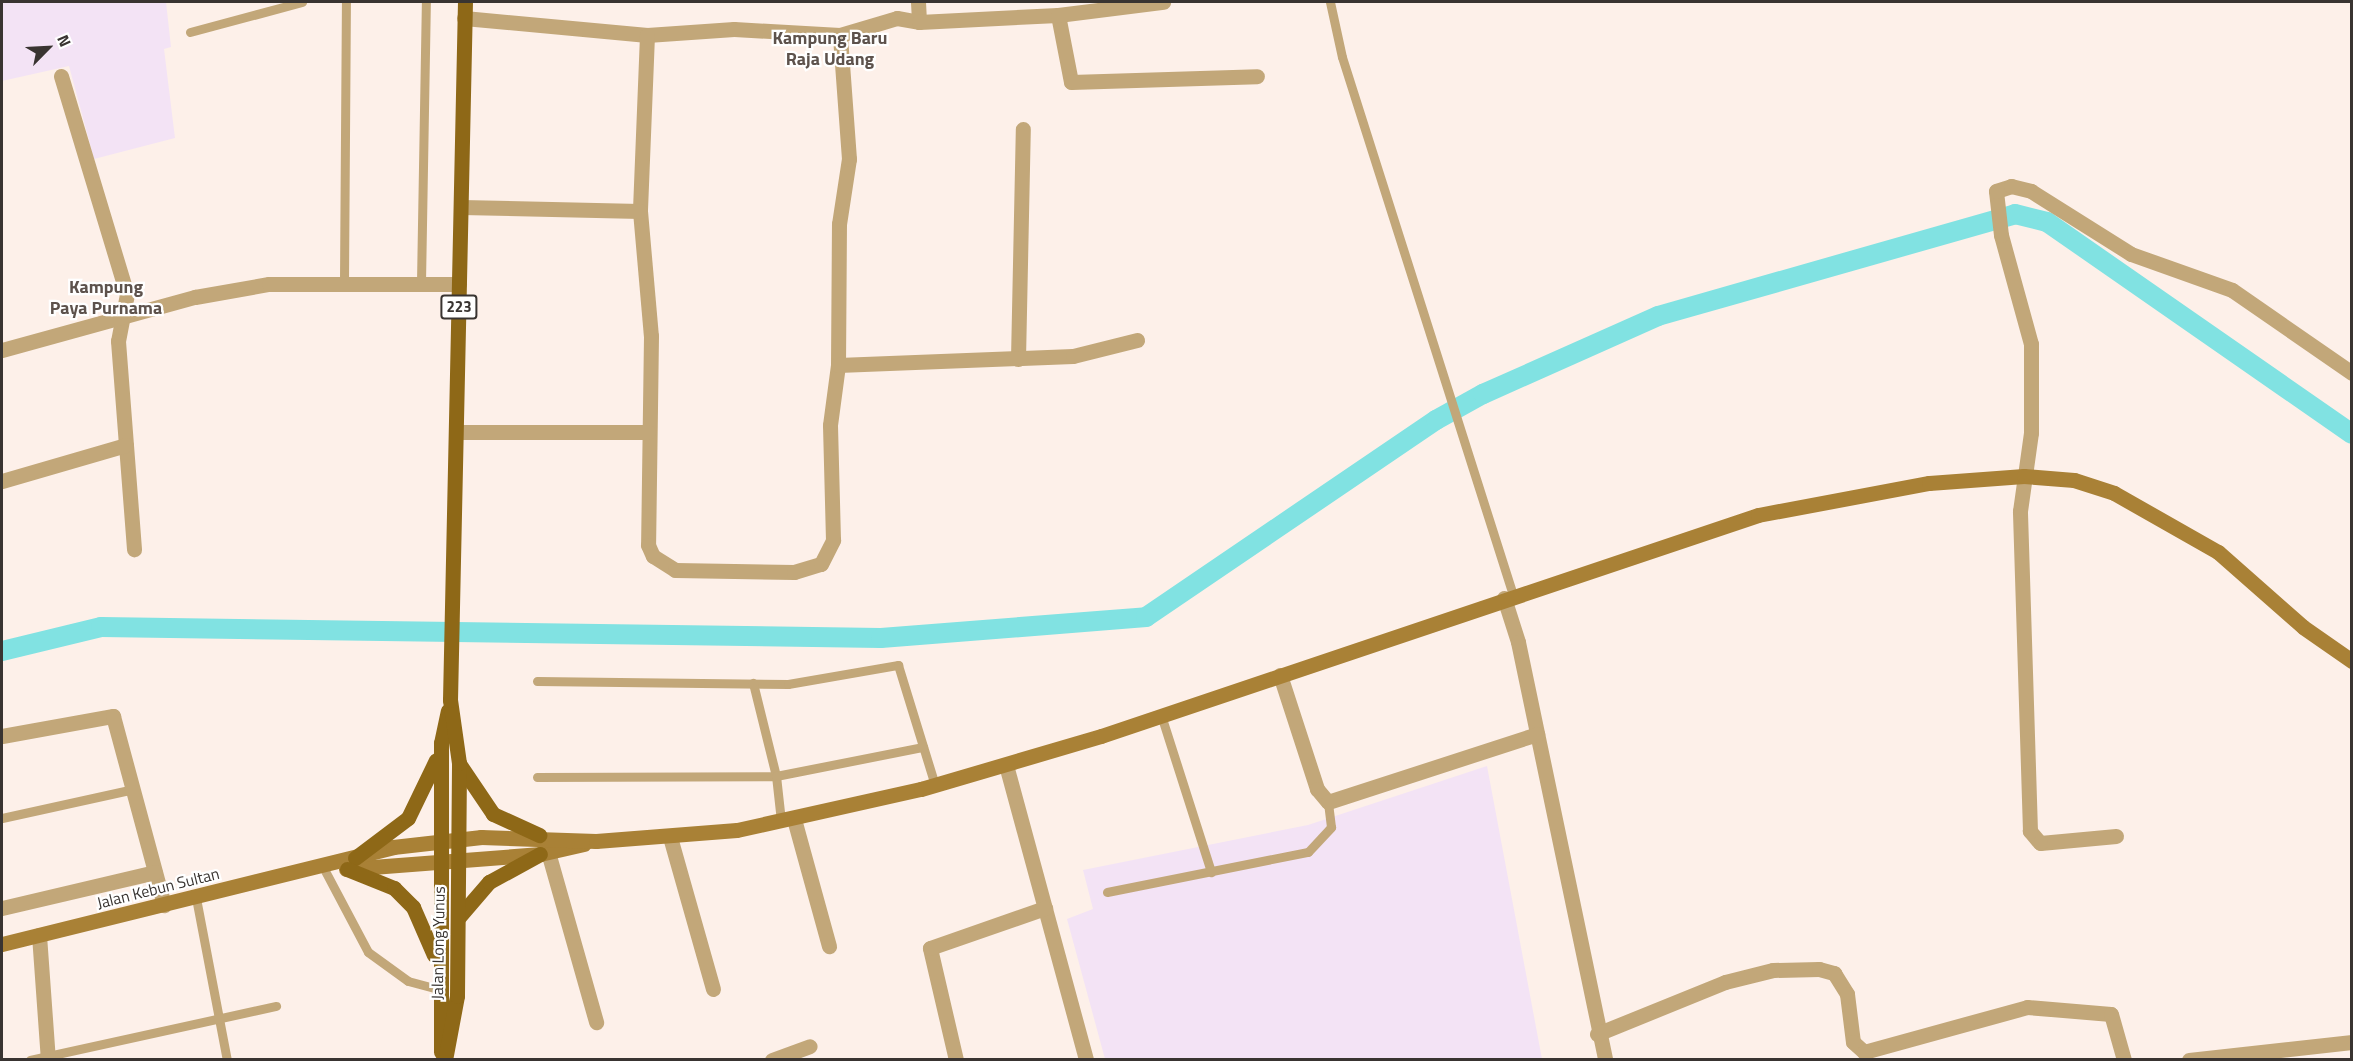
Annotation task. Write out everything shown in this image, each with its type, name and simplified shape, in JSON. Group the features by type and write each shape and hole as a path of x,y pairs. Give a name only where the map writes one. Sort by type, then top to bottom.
{"main road":[{"name":"223","path":"440,841 441,743 450,700 452,650 465,2"},
{"path":"596,841 670,837 787,820 935,785 1006,765 1161,715 1508,596 1758,515 1929,483 2024,476 2074,480 2151,510 2218,552 2303,627 2352,661"},
{"name":"223","path":"450,700 459,763 458,838"},
{"path":"438,964 413,907 374,876 351,863 408,818 427,788 441,743"},
{"path":"459,763 493,814 539,835"},
{"name":"Jalan Kebun Sultan","path":"2,944 440,841 458,838 539,835 596,841"},
{"name":"Jalan Long Yunus","path":"443,1059 457,996 458,838"},
{"name":"Jalan Long Yunus","path":"440,841 437,988 443,1059"},
{"name":"Jalan Kebun Sultan","path":"351,863 439,864 544,853 596,841"},
{"path":"458,918 489,882 544,853"}],"street":[{"path":"918,2 919,22"},
{"path":"1000,2 1002,18"},
{"path":"464,18 647,34 735,29 840,35 897,18 919,22 1058,15 1081,5 1163,2"},
{"path":"1058,15 1071,82 1257,76"},
{"path":"647,34 640,211 651,336 646,530 653,556 675,570 807,570 821,564 833,540 830,424 838,365 839,224 849,159 840,35"},
{"path":"62,76 127,294 118,341 134,549"},
{"path":"1018,359 1023,129"},
{"path":"2116,836 2040,843 2030,831 2020,512 2031,344 2001,235 1996,191 2012,186 2031,191 2131,254 2232,290 2352,373"},
{"path":"461,207 640,211"},
{"path":"2,350 123,316 269,284 344,280 459,284"},
{"path":"838,365 1073,356 1137,340"},
{"path":"456,432 648,432"},
{"path":"2,481 126,445"},
{"path":"1508,596 1605,1059"},
{"path":"1280,675 1317,789 1328,802 1537,734"},
{"path":"2,736 113,716 164,905"},
{"path":"1006,765 1086,1059"},
{"path":"787,820 829,946"},
{"path":"670,837 713,989"},
{"path":"544,853 596,1022"},
{"path":"2,908 155,872"},
{"path":"956,1059 930,948 1045,908"},
{"path":"39,935 48,1057"},
{"path":"1598,1034 1725,982 1773,970 1819,969 1834,973 1847,994 1853,1042 1864,1052 2027,1007 2111,1014 2124,1059"},
{"path":"2189,1059 2352,1042"},
{"path":"772,1059 810,1046"}],"lane":[{"path":"190,32 302,2"},
{"path":"344,280 346,2"},
{"path":"421,282 426,2"},
{"path":"1330,2 1342,57 1469,458 1508,596"},
{"path":"537,681 788,684 898,665 935,785"},
{"path":"753,683 787,820"},
{"path":"1161,715 1211,872"},
{"path":"537,777 776,776 923,747"},
{"path":"2,818 134,789"},
{"path":"1107,892 1308,852 1331,827 1328,802"},
{"path":"322,867 368,952 408,981 437,988"},
{"path":"196,898 221,1018 226,1059"},
{"path":"30,1059 48,1057 276,1006"}],"shaded area":[{"path":"2,2 166,2 171,47 164,49 175,138 94,159 69,66 2,81"},
{"path":"1487,766 1542,1059 1105,1059 1067,919 1093,909 1083,870 1308,825"}],"waterway":[{"path":"2,651 101,627 881,638 1146,617 1436,420 1483,394 1658,316 2015,214 2047,222 2352,434"}],"district":[{"name":"Kampung Baru Raja Udang","path":"830,49"},
{"name":"Kampung Paya Purnama","path":"106,298"}]}
